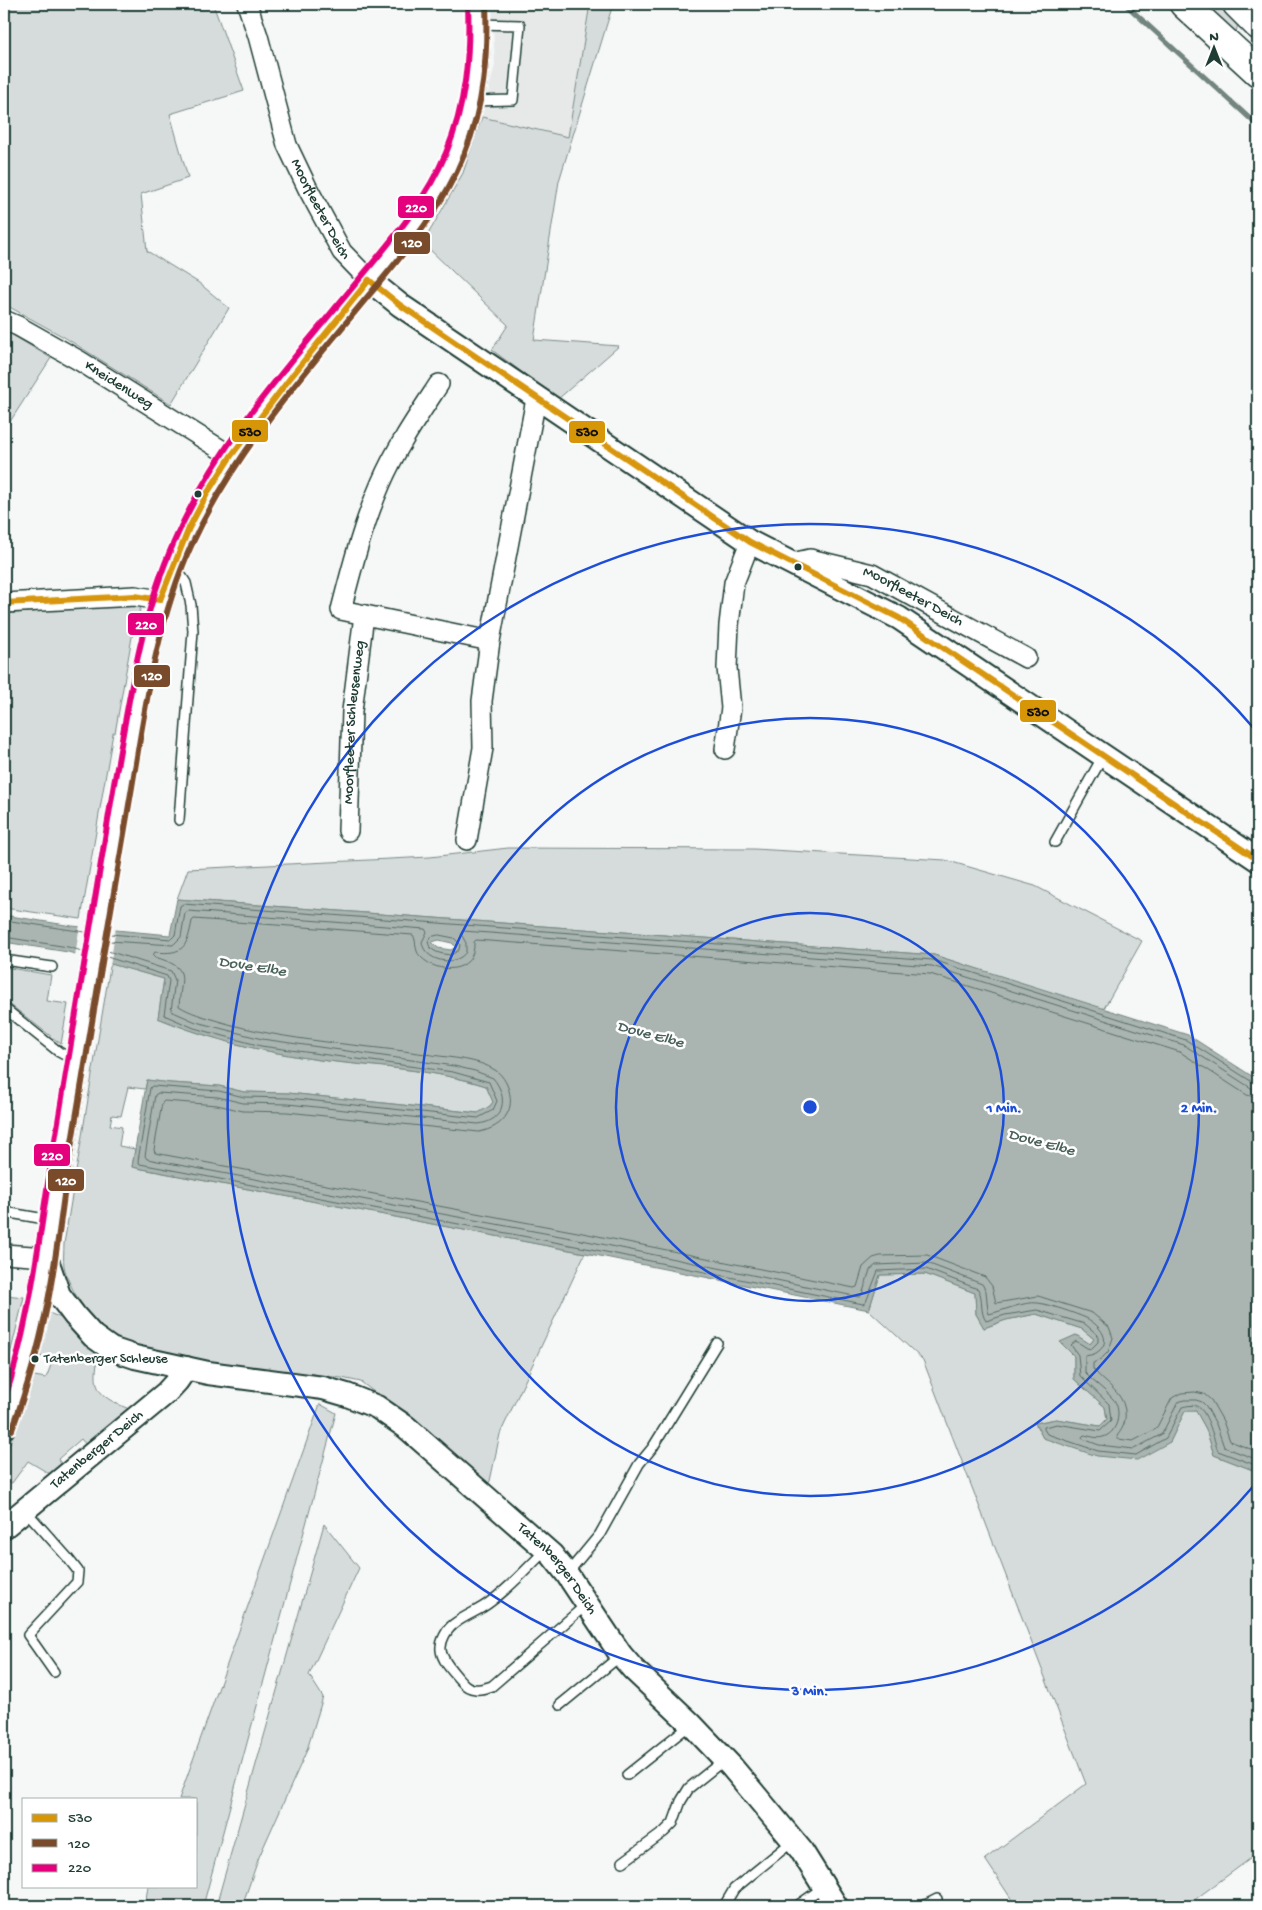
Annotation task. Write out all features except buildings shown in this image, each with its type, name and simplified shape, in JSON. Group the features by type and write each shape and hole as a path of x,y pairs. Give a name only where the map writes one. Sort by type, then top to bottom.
{"highway":[{"path":"1184,4 1258,72"},
{"path":"1237,4 1258,25"}],"street":[{"name":"Moorfleeter Deich","path":"247,4 258,36 287,145 342,252 369,280 400,305 536,399 750,542 899,618 1258,860"},
{"path":"4,1427 21,1375 37,1310 99,922 143,671 160,600 189,528 208,492 231,456 290,377 409,234 437,192 455,157 468,121 477,76 478,14"},
{"name":"Kneidenweg","path":"4,320 80,361 231,456"},
{"path":"439,384 407,433 381,483 356,548 341,610 490,641"},
{"path":"467,840 483,748 482,701 490,641 536,399"},
{"path":"725,749 731,708 727,668 729,625 734,583 750,542"},
{"name":"Moorfleeter Deich","path":"792,563 810,559 872,574 1026,658"},
{"path":"4,603 135,596 160,600"},
{"name":"Moorfleeter Schleusenweg","path":"348,831 352,711 364,615"},
{"path":"4,1254 46,1257"},
{"name":"Tatenberger Deich","path":"46,1257 59,1295 94,1336 111,1348 135,1358 186,1368 323,1388 347,1394 377,1407 413,1433 546,1550 567,1574 621,1655 725,1759 793,1841 836,1906"},
{"name":"Tatenberger Deich","path":"4,1527 166,1393 186,1368"}],"lane":[{"path":"472,101 513,100 520,25 478,14"},
{"path":"174,564 186,583 191,605 193,630 179,820"},
{"path":"1055,842 1104,756"},
{"path":"4,960 52,967"},
{"path":"4,1008 59,1052 77,1062"},
{"path":"4,1212 51,1220"},
{"path":"567,1574 600,1534 640,1464 653,1447 717,1343"},
{"path":"25,1510 78,1571 77,1582 28,1635 54,1672"},
{"path":"546,1550 489,1603 453,1624 443,1638 440,1649 443,1657 463,1684 472,1689 482,1690 492,1686 587,1604"},
{"path":"560,1705 621,1655"},
{"path":"627,1775 691,1724"},
{"path":"623,1862 674,1823 681,1801 689,1788 725,1759"},
{"path":"724,1906 734,1889 793,1841"},
{"path":"797,1906 824,1887"},
{"path":"923,1906 937,1899"}],"shaded area":[{"path":"4,4 213,4 244,91 170,114 188,178 141,194 147,251 199,283 229,308 171,404 64,337 4,304"},
{"path":"492,4 590,4 568,137 482,117 495,65"},
{"path":"590,4 613,4 559,181 534,340 619,346 558,399 492,350 508,325 423,243 463,173 482,117 568,137"},
{"path":"1205,4 1219,4 1238,23 1236,33"},
{"path":"4,330 51,358 4,431"},
{"path":"129,604 141,606 132,637 115,733 113,733 81,919 4,908 4,614"},
{"path":"508,848 754,849 945,860 1035,886 1142,941 1103,1010 934,955 177,899 188,869 430,857"},
{"path":"112,964 164,979 158,1018 198,1033 279,1053 320,1060 425,1072 486,1086 493,1102 479,1113 288,1093 244,1092 219,1086 147,1080 145,1089 128,1087 121,1116 112,1115 110,1125 122,1127 119,1146 135,1149 132,1167 585,1253 500,1434 490,1481 486,1487 396,1409 361,1382 223,1363 148,1349 131,1344 106,1331 83,1306 67,1276 64,1263 64,1244"},
{"path":"4,967 51,975 47,1001 68,1004 61,1044 4,1000"},
{"path":"925,1274 975,1293 976,1314 984,1328 1006,1320 1036,1314 1082,1329 1094,1339 1090,1344 1076,1335 1061,1342 1074,1356 1074,1379 1105,1407 1107,1419 1100,1426 1056,1419 1035,1423 1043,1438 1170,1442 1185,1411 1196,1411 1206,1429 1214,1455 1258,1472 1258,1853 1186,1906 1016,1906 985,1859 1086,1784 923,1360 869,1310 880,1275"},
{"path":"5,1295 24,1297 4,1379 4,1301"},
{"path":"49,1313 64,1319 99,1352 96,1382 99,1389 109,1399 129,1409 87,1446 81,1439 58,1459 62,1465 50,1474 28,1461 12,1483 4,1481 4,1460 34,1376 46,1378 53,1360 40,1356"},
{"path":"320,1404 336,1413 203,1906 145,1906 148,1888 198,1888 198,1798 179,1798"},
{"path":"324,1524 359,1568 309,1675 323,1697 307,1750 259,1857 242,1906 216,1906"}],"water":[{"name":"Dove Elbe","path":"177,899 934,955 1188,1035 1258,1080 1258,1472 1214,1455 1206,1429 1196,1411 1185,1411 1170,1442 1137,1460 1097,1456 1043,1438 1035,1423 1056,1419 1100,1426 1107,1419 1105,1407 1074,1379 1074,1356 1060,1342 1076,1335 1090,1344 1094,1339 1082,1329 1036,1314 1006,1320 984,1328 976,1314 975,1293 925,1274 880,1275 869,1310 585,1253 132,1167 147,1080 219,1086 244,1092 288,1093 478,1113 493,1102 486,1086 466,1080 425,1072 320,1060 279,1053 218,1039 178,1026 158,1018 164,979 68,952 4,942 4,915 72,926 170,935","holes":["439,940 452,943 456,947 451,950 438,948 432,942"]}],"pier":[{"path":"80,924 116,927 110,966 75,956"}],"waterway":[{"path":"1125,4 1258,126"}],"transit line":[{"name":"220","path":"4,1401 27,1313 114,784 137,661 152,600 162,571 190,508 229,443 274,382 402,227 437,172 453,135 462,98 467,61 468,4"},
{"name":"120","path":"12,1430 27,1386 50,1293 68,1166 141,730 153,668 169,606 191,546 207,513 246,451 289,392 418,235 443,197 464,155 476,118 485,62 486,4"},
{"name":"530","path":"369,280 400,305 750,542 899,618 1258,860"},
{"name":"530","path":"160,600 189,528 208,492 231,456 291,377 369,280"},
{"name":"530","path":"4,603 135,596 160,600"}],"place":[{"name":"Tatenberger Schleuse","path":"35,1359"}]}
